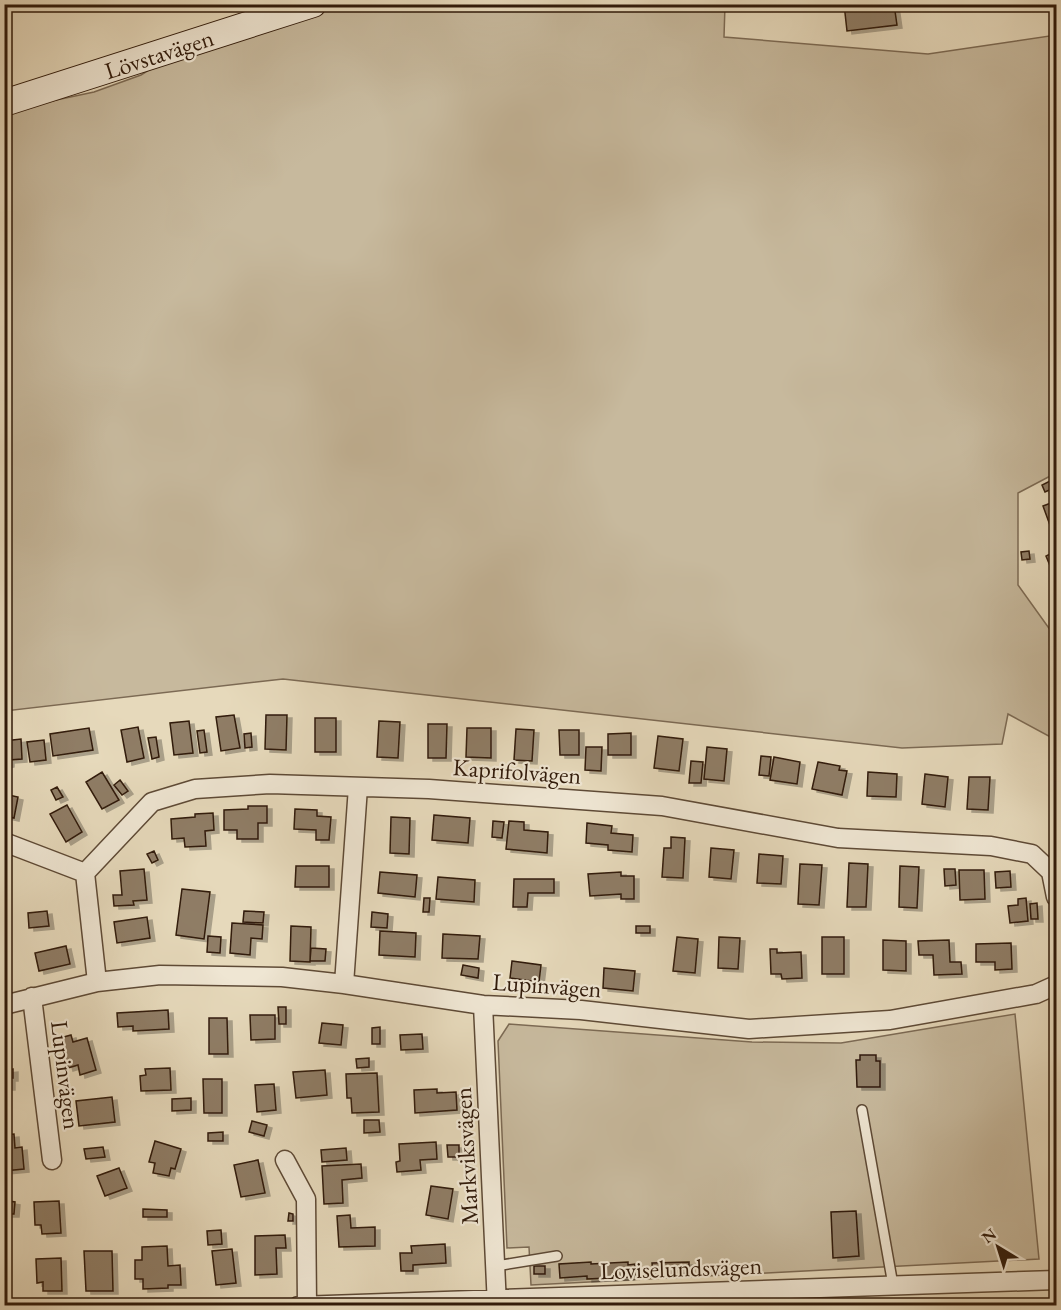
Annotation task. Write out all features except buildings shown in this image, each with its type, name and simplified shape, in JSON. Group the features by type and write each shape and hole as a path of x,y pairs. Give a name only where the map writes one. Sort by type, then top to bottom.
{"street":[{"name":"Lövstavägen","path":"4,90 279,4"},
{"name":"Lövstavägen","path":"4,103 314,4"},
{"name":"Kaprifolvägen","path":"85,873 152,802 195,789 270,784 429,789 662,806 837,838 991,846 1032,854 1051,872 1056,897"},
{"path":"344,984 358,787"},
{"path":"4,842 85,873 97,982"},
{"name":"Lupinvägen","path":"4,1005 97,982 160,975 282,977 483,1005 582,1010 749,1029 890,1020 1036,994 1056,985"},
{"name":"Lupinvägen","path":"32,997 52,1160"},
{"name":"Markviksvägen","path":"483,1005 497,1301"},
{"path":"285,1160 306,1199 307,1305"},
{"name":"Loviselundsvägen","path":"298,1305 497,1301 1056,1280"}],"lane":[{"path":"862,1110 893,1285"},
{"path":"496,1266 557,1256"}],"shaded area":[{"path":"331,5 725,5 724,37 928,54 1056,35 1056,473 1018,493 1018,585 1056,638 1056,740 1008,714 1002,744 902,748 283,679 5,711 4,111 94,92 141,75 166,59"},
{"path":"1015,1014 1039,1259 531,1285 529,1247 507,1248 498,1041 509,1024 752,1042 841,1043"}]}
